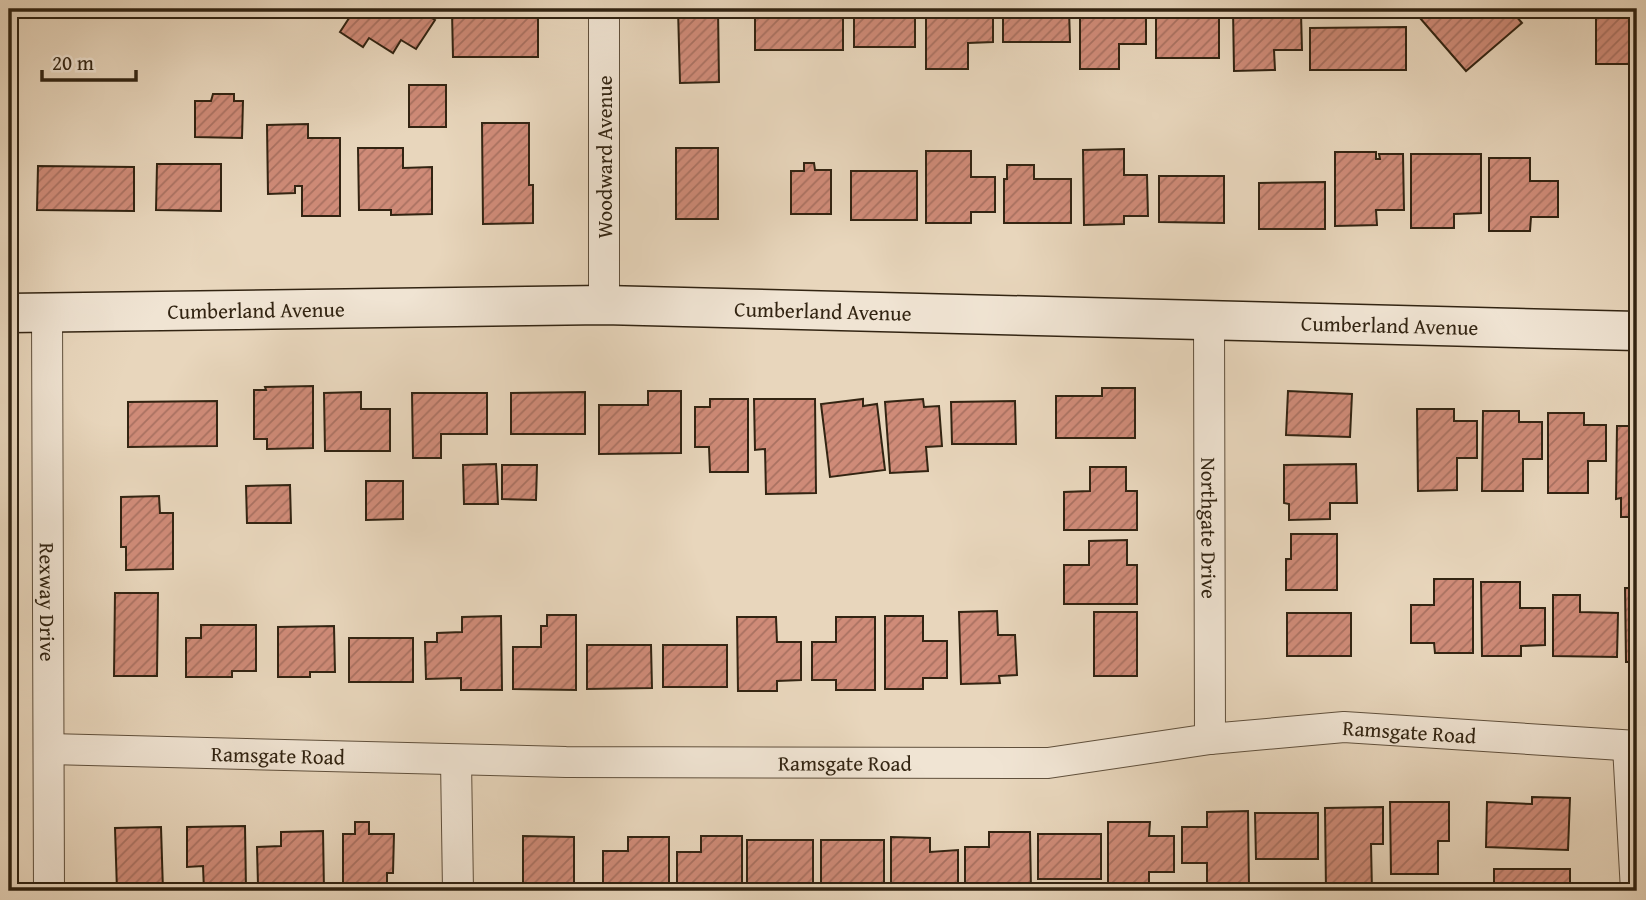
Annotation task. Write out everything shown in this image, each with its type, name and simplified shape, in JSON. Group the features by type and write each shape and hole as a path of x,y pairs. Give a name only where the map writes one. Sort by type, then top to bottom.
{"street":[{"name":"Woodward Avenue","path":"604,9 604,304"},
{"name":"Cumberland Avenue","path":"9,313 604,304 1637,331"},
{"name":"Rexway Drive","path":"47,313 49,891"},
{"name":"Northgate Drive","path":"1209,318 1210,739"},
{"name":"Ramsgate Road","path":"49,750 566,762 1048,763 1210,739 1344,727 1633,746"},
{"path":"1633,746 1636,891"},
{"path":"456,760 458,891"}],"building":[{"path":"355,9 418,9 435,20 416,49 401,40 393,53 369,38 363,47 340,32"},
{"path":"502,9 538,9 538,57 453,57 452,12 502,12"},
{"path":"678,9 718,9 719,82 680,83"},
{"path":"755,9 843,9 843,50 755,50"},
{"path":"854,9 915,9 915,47 854,47"},
{"path":"926,9 993,9 993,42 968,43 968,69 926,69"},
{"path":"1003,9 1069,9 1070,42 1003,42"},
{"path":"1080,9 1146,10 1146,44 1119,44 1119,69 1080,69"},
{"path":"1175,9 1219,9 1219,58 1156,58 1156,15 1175,15"},
{"path":"1233,9 1275,9 1275,14 1301,13 1302,50 1274,50 1275,70 1234,71"},
{"path":"1414,9 1510,9 1522,23 1466,71"},
{"path":"1596,9 1637,9 1637,64 1596,64"},
{"path":"1406,27 1406,70 1310,70 1310,28"},
{"path":"409,85 446,85 446,127 409,127"},
{"path":"213,94 234,94 234,101 243,101 242,138 195,137 195,101 211,101"},
{"path":"482,123 529,123 529,185 533,185 533,223 483,224"},
{"path":"308,124 308,138 340,138 340,216 302,216 302,186 295,186 295,193 268,194 267,125"},
{"path":"358,148 403,148 403,168 432,167 432,214 391,215 391,210 359,210"},
{"path":"676,148 718,148 718,219 676,219"},
{"path":"1124,149 1124,175 1147,175 1148,216 1124,216 1124,224 1084,225 1083,150"},
{"path":"926,151 971,151 971,177 995,177 995,212 971,212 971,223 926,223"},
{"path":"1335,152 1376,152 1376,159 1380,159 1379,154 1403,154 1404,210 1376,210 1377,225 1335,226"},
{"path":"1411,154 1481,154 1481,213 1454,214 1454,228 1411,228"},
{"path":"1489,158 1530,158 1530,181 1558,181 1558,217 1531,217 1530,231 1489,231"},
{"path":"804,163 814,163 815,170 831,170 831,214 791,214 791,171 804,171"},
{"path":"157,164 221,164 221,211 156,210"},
{"path":"1007,165 1034,165 1034,179 1071,179 1071,223 1004,223 1004,179 1007,179"},
{"path":"38,166 134,167 134,211 37,210"},
{"path":"851,171 917,171 917,220 851,220"},
{"path":"1159,176 1224,176 1224,223 1159,222"},
{"path":"1325,182 1325,229 1259,229 1259,183"},
{"path":"313,386 313,448 267,449 267,439 254,439 254,390 266,390 265,387"},
{"path":"1102,388 1135,388 1135,438 1056,438 1056,396 1102,396"},
{"path":"648,391 681,391 681,453 599,454 599,405 648,405"},
{"path":"1288,391 1352,394 1350,437 1286,435"},
{"path":"361,392 361,409 390,409 390,451 325,451 324,393"},
{"path":"585,392 585,434 511,434 511,393"},
{"path":"412,393 487,393 487,434 441,434 441,458 413,458"},
{"path":"710,399 748,399 748,472 710,472 709,447 695,447 695,407 710,407"},
{"path":"754,399 815,399 816,493 766,494 765,449 755,450"},
{"path":"863,399 863,406 877,404 885,470 830,477 821,404"},
{"path":"923,399 924,407 939,406 942,446 926,447 928,471 890,473 885,402"},
{"path":"217,401 217,446 128,447 128,402"},
{"path":"1015,401 1016,444 952,444 951,402"},
{"path":"1417,409 1454,409 1454,421 1477,421 1477,458 1457,458 1457,490 1418,491"},
{"path":"1483,411 1519,411 1519,422 1542,422 1542,459 1523,459 1523,491 1482,491"},
{"path":"1548,413 1584,413 1584,425 1606,425 1606,461 1588,461 1588,493 1548,493"},
{"path":"1617,426 1637,426 1637,517 1621,517 1621,498 1616,499"},
{"path":"496,464 498,504 464,504 463,465"},
{"path":"1356,464 1357,503 1330,503 1330,519 1289,520 1289,504 1284,503 1284,465"},
{"path":"502,465 537,465 536,500 502,499"},
{"path":"1090,467 1126,467 1126,491 1137,491 1137,530 1064,530 1064,492 1090,491"},
{"path":"366,481 403,481 403,519 366,520"},
{"path":"290,485 291,523 247,523 246,486"},
{"path":"159,496 160,513 173,513 173,569 126,570 126,547 121,547 121,497"},
{"path":"1291,534 1337,534 1337,590 1286,590 1286,559 1291,559"},
{"path":"1127,540 1127,565 1137,565 1137,604 1064,604 1064,565 1089,565 1089,541"},
{"path":"1434,579 1473,579 1473,653 1435,653 1434,643 1411,643 1411,605 1434,605"},
{"path":"1481,582 1520,582 1520,608 1545,608 1545,645 1521,646 1521,656 1482,656"},
{"path":"1625,588 1637,588 1637,662 1626,662"},
{"path":"115,593 158,593 157,676 114,676"},
{"path":"1553,595 1580,595 1580,612 1618,613 1617,657 1553,656"},
{"path":"997,611 998,635 1015,635 1017,675 999,676 1000,683 961,684 959,612"},
{"path":"1094,612 1137,612 1137,676 1094,676"},
{"path":"1287,613 1351,613 1351,656 1287,656"},
{"path":"547,615 576,615 576,690 513,689 513,647 541,647 541,626 547,626"},
{"path":"501,616 502,690 461,690 461,678 426,679 425,642 437,642 437,633 462,632 462,617"},
{"path":"885,616 923,616 923,641 947,641 947,678 923,678 923,689 885,689"},
{"path":"737,617 776,617 777,642 801,642 801,680 777,681 777,691 738,691"},
{"path":"836,617 875,617 875,690 836,690 836,680 812,680 812,642 836,642"},
{"path":"201,625 256,625 256,671 232,671 232,677 186,677 186,638 201,638"},
{"path":"334,626 335,672 310,672 310,677 278,677 278,627"},
{"path":"349,638 413,638 413,682 349,682"},
{"path":"587,645 651,645 652,688 587,689"},
{"path":"663,645 727,645 727,687 663,687"},
{"path":"1532,797 1570,798 1568,850 1486,847 1487,802 1532,804"},
{"path":"1390,802 1449,802 1449,841 1438,841 1438,874 1391,874"},
{"path":"1383,807 1383,844 1371,844 1372,891 1326,891 1325,808"},
{"path":"1248,811 1249,887 1207,888 1207,863 1182,863 1182,827 1207,827 1207,812"},
{"path":"1255,813 1318,813 1318,859 1256,859"},
{"path":"355,822 369,822 369,834 394,834 393,873 387,873 387,891 343,891 343,834 355,834"},
{"path":"1108,822 1150,822 1149,836 1174,836 1174,872 1149,872 1149,891 1108,891"},
{"path":"245,826 246,891 204,891 203,866 187,867 187,827"},
{"path":"161,827 163,891 117,891 115,828"},
{"path":"323,831 324,891 282,891 282,884 258,885 257,847 281,846 281,832"},
{"path":"989,832 1030,832 1031,891 989,891 989,883 965,883 965,847 989,847"},
{"path":"1038,834 1101,834 1101,879 1038,879"},
{"path":"523,836 574,837 574,891 523,891"},
{"path":"701,836 742,836 742,891 701,891 701,887 677,887 677,852 701,852"},
{"path":"628,837 669,837 669,891 628,891 628,887 603,887 603,851 628,851"},
{"path":"891,837 930,838 930,852 958,850 958,891 941,891 941,887 932,887 932,891 891,891"},
{"path":"747,840 813,840 813,887 747,887"},
{"path":"821,840 884,840 884,886 821,886"},
{"path":"1494,869 1570,869 1570,891 1494,891"}]}
